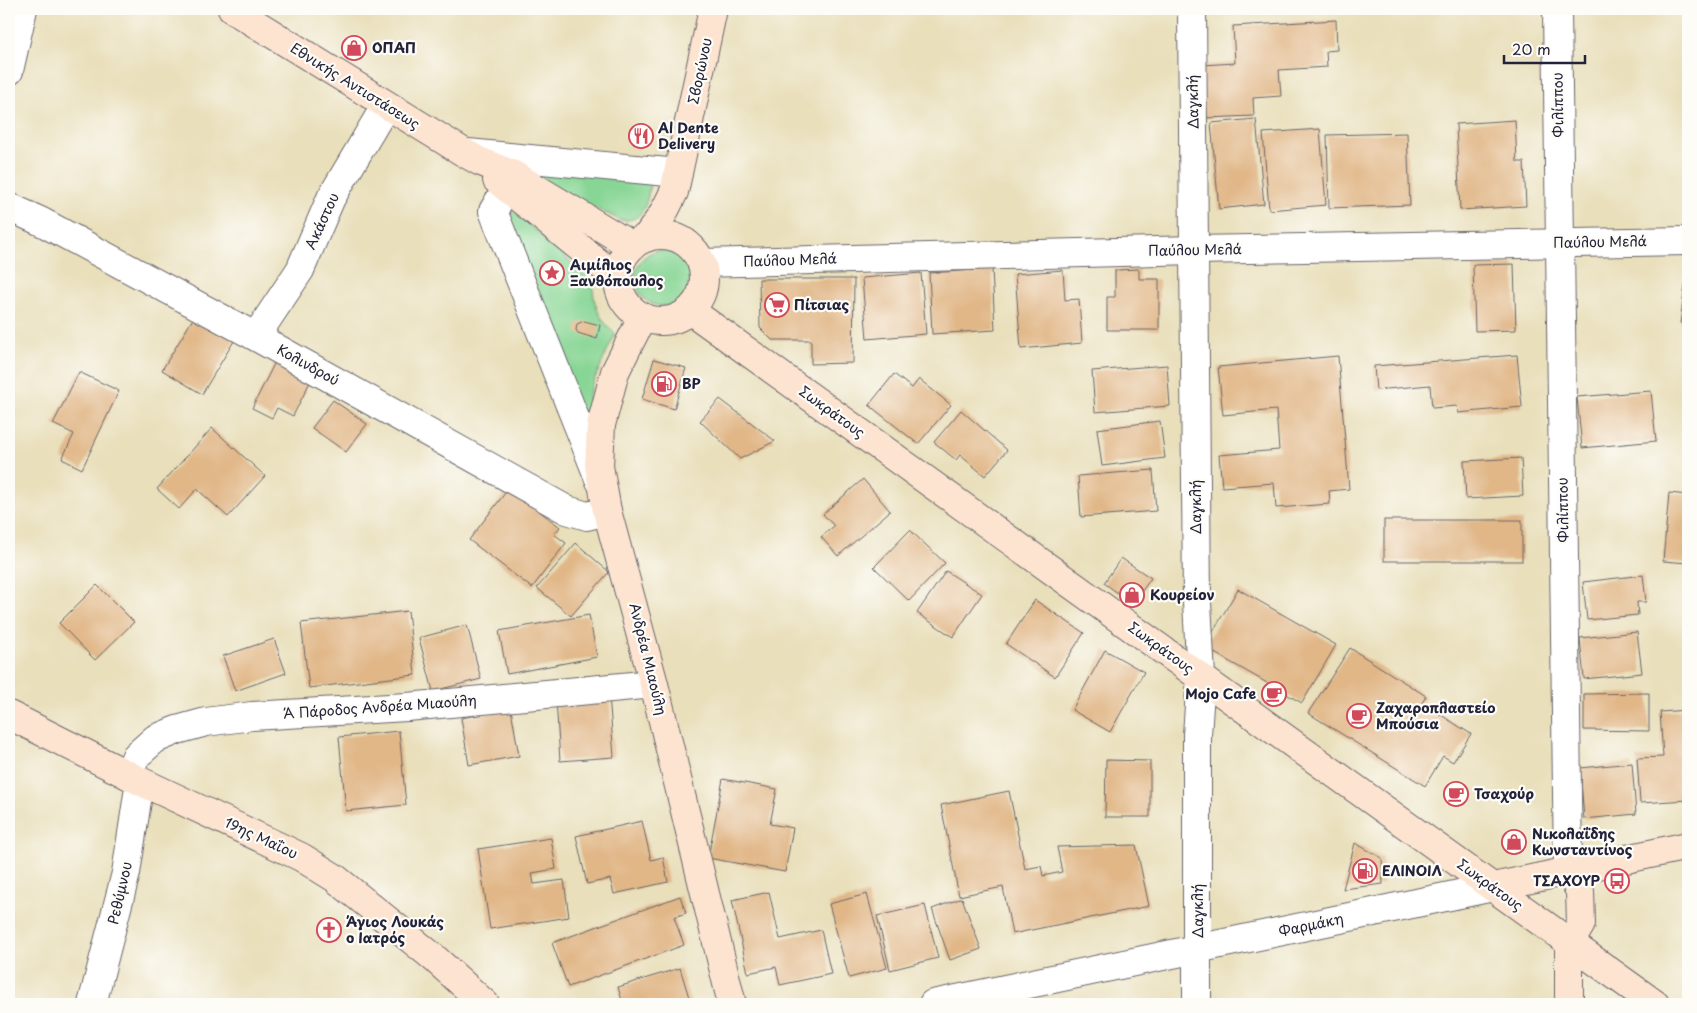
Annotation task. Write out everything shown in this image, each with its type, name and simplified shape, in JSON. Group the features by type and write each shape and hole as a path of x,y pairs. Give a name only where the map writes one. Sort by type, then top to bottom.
{"main road":[{"name":"Εθνικής Αντιστάσεως","path":"232,9 471,157"},
{"name":"Σβορώνου","path":"676,183 713,9"},
{"path":"471,157 514,175 639,242"},
{"path":"471,157 506,189 618,279"},
{"path":"676,183 679,218 705,276 704,288 699,300 691,311 680,318 655,322 642,318 624,302 618,279 619,267 624,256 663,214 676,183"},
{"path":"639,242 653,235 665,235 677,238 695,253"},
{"name":"Σωκράτους","path":"691,311 1655,1004"},
{"name":"Ανδρέα Μιαούλη","path":"642,318 615,372 601,425 599,466 605,501 654,684 732,1004"},
{"name":"19ης Μαΐου","path":"9,715 134,778 301,857 335,878 433,957 484,1004"},
{"name":"Φαρμάκη","path":"1493,887 1688,846"},
{"path":"1568,870 1562,892 1562,914 1569,944 1569,1004"}],"street":[{"path":"9,71 23,9"},
{"name":"Δαγκλή","path":"1192,9 1197,602 1201,677 1197,735 1197,1004"},
{"name":"Φιλίππου","path":"1557,9 1568,870"},
{"name":"Ακάστου","path":"256,336 300,270 331,198 386,105"},
{"path":"471,157 676,183"},
{"path":"506,189 493,212 605,501"},
{"name":"Κολινδρού","path":"9,207 42,222 256,336 567,510 587,516 605,501"},
{"name":"Παύλου Μελά","path":"695,253 1195,250 1688,241"},
{"name":"Α΄ Πάροδος Ανδρέα Μιαούλη","path":"134,778 136,756 154,739 206,722 252,716 407,707 654,684"},
{"name":"Ρεθύμνου","path":"92,1004 126,873 134,778"},
{"name":"Φαρμάκη","path":"933,1004 1493,887"}],"green space":[{"path":"500,162 651,179 647,202 641,214 636,218 620,220"},
{"path":"506,204 593,282 595,304 604,322 615,334 590,389 585,424 499,215"},
{"path":"663,250 674,252 683,258 689,267 691,278 689,289 683,298 674,304 663,306 652,304 643,298 637,289 635,278 637,267 643,258 652,252"}],"building":[{"path":"1336,20 1337,50 1326,51 1327,67 1279,70 1281,96 1253,98 1254,116 1205,118 1202,65 1235,63 1233,26"},
{"path":"1256,119 1264,204 1219,209 1211,123"},
{"path":"1515,120 1517,162 1524,162 1526,206 1460,210 1456,124"},
{"path":"1320,129 1326,205 1269,210 1263,133"},
{"path":"1407,133 1410,205 1329,208 1327,135"},
{"path":"1514,264 1516,330 1475,331 1473,265"},
{"path":"992,269 995,330 932,334 929,273"},
{"path":"1139,269 1139,279 1159,279 1159,330 1107,330 1107,297 1115,297 1115,270"},
{"path":"1063,270 1065,300 1079,299 1082,343 1021,349 1015,274"},
{"path":"1688,270 1688,324 1680,323"},
{"path":"921,273 926,334 867,339 862,278"},
{"path":"759,279 854,279 853,363 811,364 811,340 772,340 760,328"},
{"path":"197,312 237,336 202,394 162,370"},
{"path":"584,321 600,325 597,339 578,333 576,330 577,324"},
{"path":"1517,355 1522,407 1458,413 1457,406 1432,408 1430,385 1376,390 1374,366"},
{"path":"1338,356 1349,489 1329,491 1330,504 1276,508 1274,483 1222,487 1219,455 1279,450 1276,410 1223,415 1218,367"},
{"name":"BP","path":"654,359 686,368 674,409 642,399"},
{"path":"276,360 312,378 293,416 277,408 272,418 252,408"},
{"path":"1167,365 1170,406 1095,412 1092,371"},
{"path":"79,372 119,391 82,469 62,459 74,434 53,424"},
{"path":"894,374 912,388 919,379 951,405 918,444 869,405"},
{"path":"1651,391 1656,441 1582,448 1577,397"},
{"path":"720,399 775,441 740,459 700,421"},
{"path":"333,400 367,424 346,452 312,428"},
{"path":"961,410 1007,450 985,476 960,455 956,460 934,442"},
{"path":"1160,421 1165,458 1102,466 1097,429"},
{"path":"212,428 265,476 228,517 197,489 179,509 157,489"},
{"path":"1521,458 1523,496 1466,499 1464,461"},
{"path":"1153,470 1156,511 1081,517 1078,476"},
{"path":"863,479 890,511 838,556 821,537 834,526 823,514"},
{"path":"509,488 560,527 554,534 566,543 532,588 469,540"},
{"path":"1669,493 1688,495 1688,563 1663,561"},
{"path":"1384,520 1522,520 1522,561 1384,561"},
{"path":"910,530 945,563 909,601 874,567"},
{"path":"576,543 609,572 571,616 537,588"},
{"path":"1121,558 1151,578 1133,604 1104,583"},
{"path":"946,571 982,594 953,637 917,613"},
{"path":"1643,575 1646,602 1637,602 1638,615 1587,620 1583,582"},
{"path":"97,585 134,622 95,660 59,623"},
{"path":"1238,589 1336,645 1302,703 1204,647"},
{"path":"1035,600 1084,633 1055,677 1006,644"},
{"path":"408,611 415,675 309,688 301,623"},
{"path":"589,615 597,657 507,674 499,631"},
{"path":"467,625 481,679 433,691 419,638"},
{"path":"1637,632 1642,673 1584,679 1580,638"},
{"path":"274,639 286,673 235,691 223,656"},
{"path":"1350,648 1426,696 1422,703 1471,734 1453,762 1443,756 1425,786 1308,713"},
{"path":"1105,650 1144,672 1110,732 1072,710"},
{"path":"1649,693 1649,731 1584,730 1584,694"},
{"path":"609,695 614,757 560,761 556,699"},
{"path":"511,709 519,756 469,765 461,718"},
{"path":"1688,710 1688,800 1640,803 1637,758 1663,757 1660,712"},
{"path":"399,731 406,805 346,811 339,737"},
{"path":"1106,760 1150,761 1150,817 1105,817"},
{"path":"1632,763 1636,814 1584,819 1580,768"},
{"path":"723,779 777,789 770,824 793,828 785,872 708,858"},
{"path":"1009,791 1025,869 1041,866 1043,876 1062,872 1057,847 1136,845 1149,906 1012,934 1003,887 959,896 941,805"},
{"path":"642,821 651,860 663,857 668,882 614,894 610,879 587,884 576,836"},
{"path":"551,838 556,869 532,873 534,884 564,880 569,917 490,929 478,849"},
{"name":"ΕΛΙΝΟΙΛ","path":"1355,843 1382,858 1383,884 1343,889"},
{"path":"769,892 780,939 821,930 831,974 780,985 776,967 748,973 732,900"},
{"path":"867,894 887,968 849,978 829,904"},
{"path":"680,896 686,913 674,917 684,945 568,987 552,943"},
{"path":"962,898 981,949 950,960 932,909"},
{"path":"925,905 938,958 890,970 877,916"},
{"path":"680,968 691,1004 623,1004 618,987"}],"place":[{"name":"ΟΠΑΠ","path":"354,48"},
{"name":"Al Dente Delivery","path":"641,136"},
{"name":"Αιμίλιος Ξανθόπουλος","path":"552,273"},
{"name":"Πίτσιας","path":"777,305"},
{"name":"BP","path":"664,384"},
{"name":"Κουρείον","path":"1132,595"},
{"name":"Mojo Cafe","path":"1274,694"},
{"name":"Ζαχαροπλαστείο Μπούσια","path":"1359,716"},
{"name":"Τσαχούρ","path":"1456,794"},
{"name":"Νικολαΐδης Κωνσταντίνος","path":"1514,842"},
{"name":"ΕΛΙΝΟΙΛ","path":"1365,871"},
{"name":"ΤΣΑΧΟΥΡ","path":"1617,881"},
{"name":"Άγιος Λουκάς ο Ιατρός","path":"329,930"}]}
